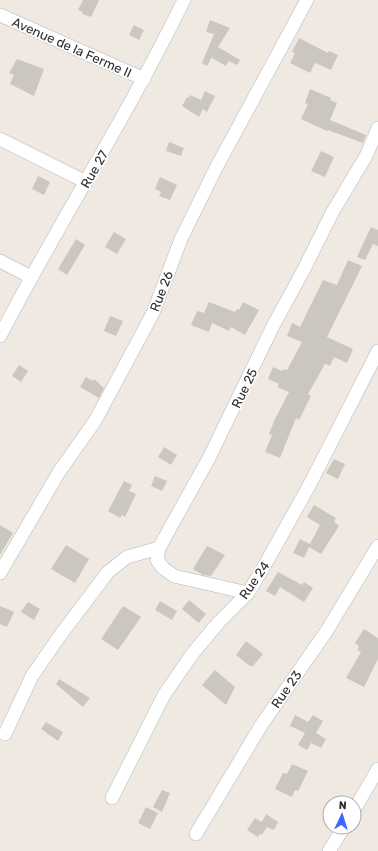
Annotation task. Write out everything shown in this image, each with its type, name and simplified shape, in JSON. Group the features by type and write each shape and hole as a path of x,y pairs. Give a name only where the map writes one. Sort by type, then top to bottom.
{"street":[{"name":"Rue 27","path":"0,336 31,277 144,79 184,0"},
{"name":"Rue 26","path":"0,573 7,558 59,472 95,422 154,313 181,239 216,168 307,0"},
{"name":"Avenue de la Ferme II","path":"0,15 144,79"},
{"name":"Rue 25","path":"159,548 209,458 273,326 303,272 332,213 366,156 378,128"},
{"path":"0,139 86,182"},
{"path":"0,260 31,277"},
{"name":"Rue 24","path":"112,798 164,695 192,652 248,593 281,538 378,351"},
{"name":"Rue 23","path":"196,834 262,724 326,632 378,546"},
{"path":"5,734 32,676 59,637 108,572 127,557 159,548 157,560 163,568 174,576 248,593"},
{"path":"362,796 378,769"},
{"path":"329,851 339,835"}],"building":[{"path":"83,0 99,0 91,17 82,14 83,12 78,10"},
{"path":"210,20 230,28 218,47 240,60 237,65 229,61 226,66 212,58 213,55 207,66 202,63 214,34 206,32"},
{"path":"134,25 144,30 139,40 129,35"},
{"path":"299,38 328,53 329,51 338,55 331,70 315,63 310,73 290,63 295,53 292,52"},
{"path":"17,59 44,69 34,96 10,84 14,75 9,73"},
{"path":"310,89 331,98 330,100 337,103 330,120 366,135 363,143 328,130 327,131 301,119 308,104 305,103"},
{"path":"205,91 215,96 207,112 203,109 199,117 182,106 187,97 189,98 190,95 201,100"},
{"path":"169,142 184,148 181,156 166,151"},
{"path":"321,151 334,157 325,177 311,171"},
{"path":"38,176 50,182 44,195 32,189"},
{"path":"160,177 177,185 170,200 159,196 161,192 155,189"},
{"path":"371,227 378,230 378,246 373,244 365,260 357,257"},
{"path":"114,232 126,239 117,254 105,247"},
{"path":"76,239 85,245 67,275 58,269"},
{"path":"348,260 362,266 327,337 353,349 347,363 334,357 330,366 325,364 308,394 311,396 299,420 296,418 280,458 265,452 272,435 269,434 275,419 289,392 277,387 279,384 268,379 273,367 282,371 284,369 287,370 302,342 287,336 292,323 300,327 323,280 337,285"},
{"path":"209,302 235,312 237,309 239,310 243,302 259,310 245,335 231,327 229,331 212,323 209,332 191,325 197,311 204,313"},
{"path":"110,316 123,321 116,336 104,331"},
{"path":"19,365 28,371 21,382 12,376"},
{"path":"86,377 93,381 94,379 104,388 99,398 80,387"},
{"path":"164,447 177,455 171,465 158,457"},
{"path":"334,459 345,464 338,479 326,473"},
{"path":"155,476 167,481 162,491 151,486"},
{"path":"124,481 132,485 129,491 136,494 125,517 122,515 120,518 108,511"},
{"path":"314,505 336,518 334,522 339,526 321,554 309,547 304,558 293,553 300,539 310,544 320,525 307,517"},
{"path":"0,525 13,533 0,555"},
{"path":"66,545 89,559 75,583 51,569"},
{"path":"207,546 225,555 211,576 203,575 193,569"},
{"path":"278,572 302,585 304,582 313,588 304,602 280,587 275,596 266,591"},
{"path":"189,600 206,614 199,623 182,609"},
{"path":"160,601 177,611 172,620 155,610"},
{"path":"28,602 40,609 34,620 21,612"},
{"path":"0,606 14,612 7,627 0,624"},
{"path":"123,606 141,617 118,650 101,639"},
{"path":"364,629 378,638 378,659 364,687 346,678 361,652 357,650 359,646 355,643"},
{"path":"246,641 263,654 253,666 250,666 236,655"},
{"path":"215,670 235,687 226,705 202,685"},
{"path":"59,679 90,698 83,707 56,684"},
{"path":"295,715 308,722 313,715 323,721 316,733 326,739 321,748 311,743 307,750 298,745 305,733 290,726"},
{"path":"46,722 63,732 58,741 41,729"},
{"path":"292,764 308,771 298,791 295,790 292,797 275,789 283,773 287,774"},
{"path":"162,790 170,793 162,812 153,807"},
{"path":"146,807 158,813 150,829 138,823"},
{"path":"266,814 278,822 274,830 267,827 262,835 260,834 258,837 247,830 255,818 262,822"}]}
